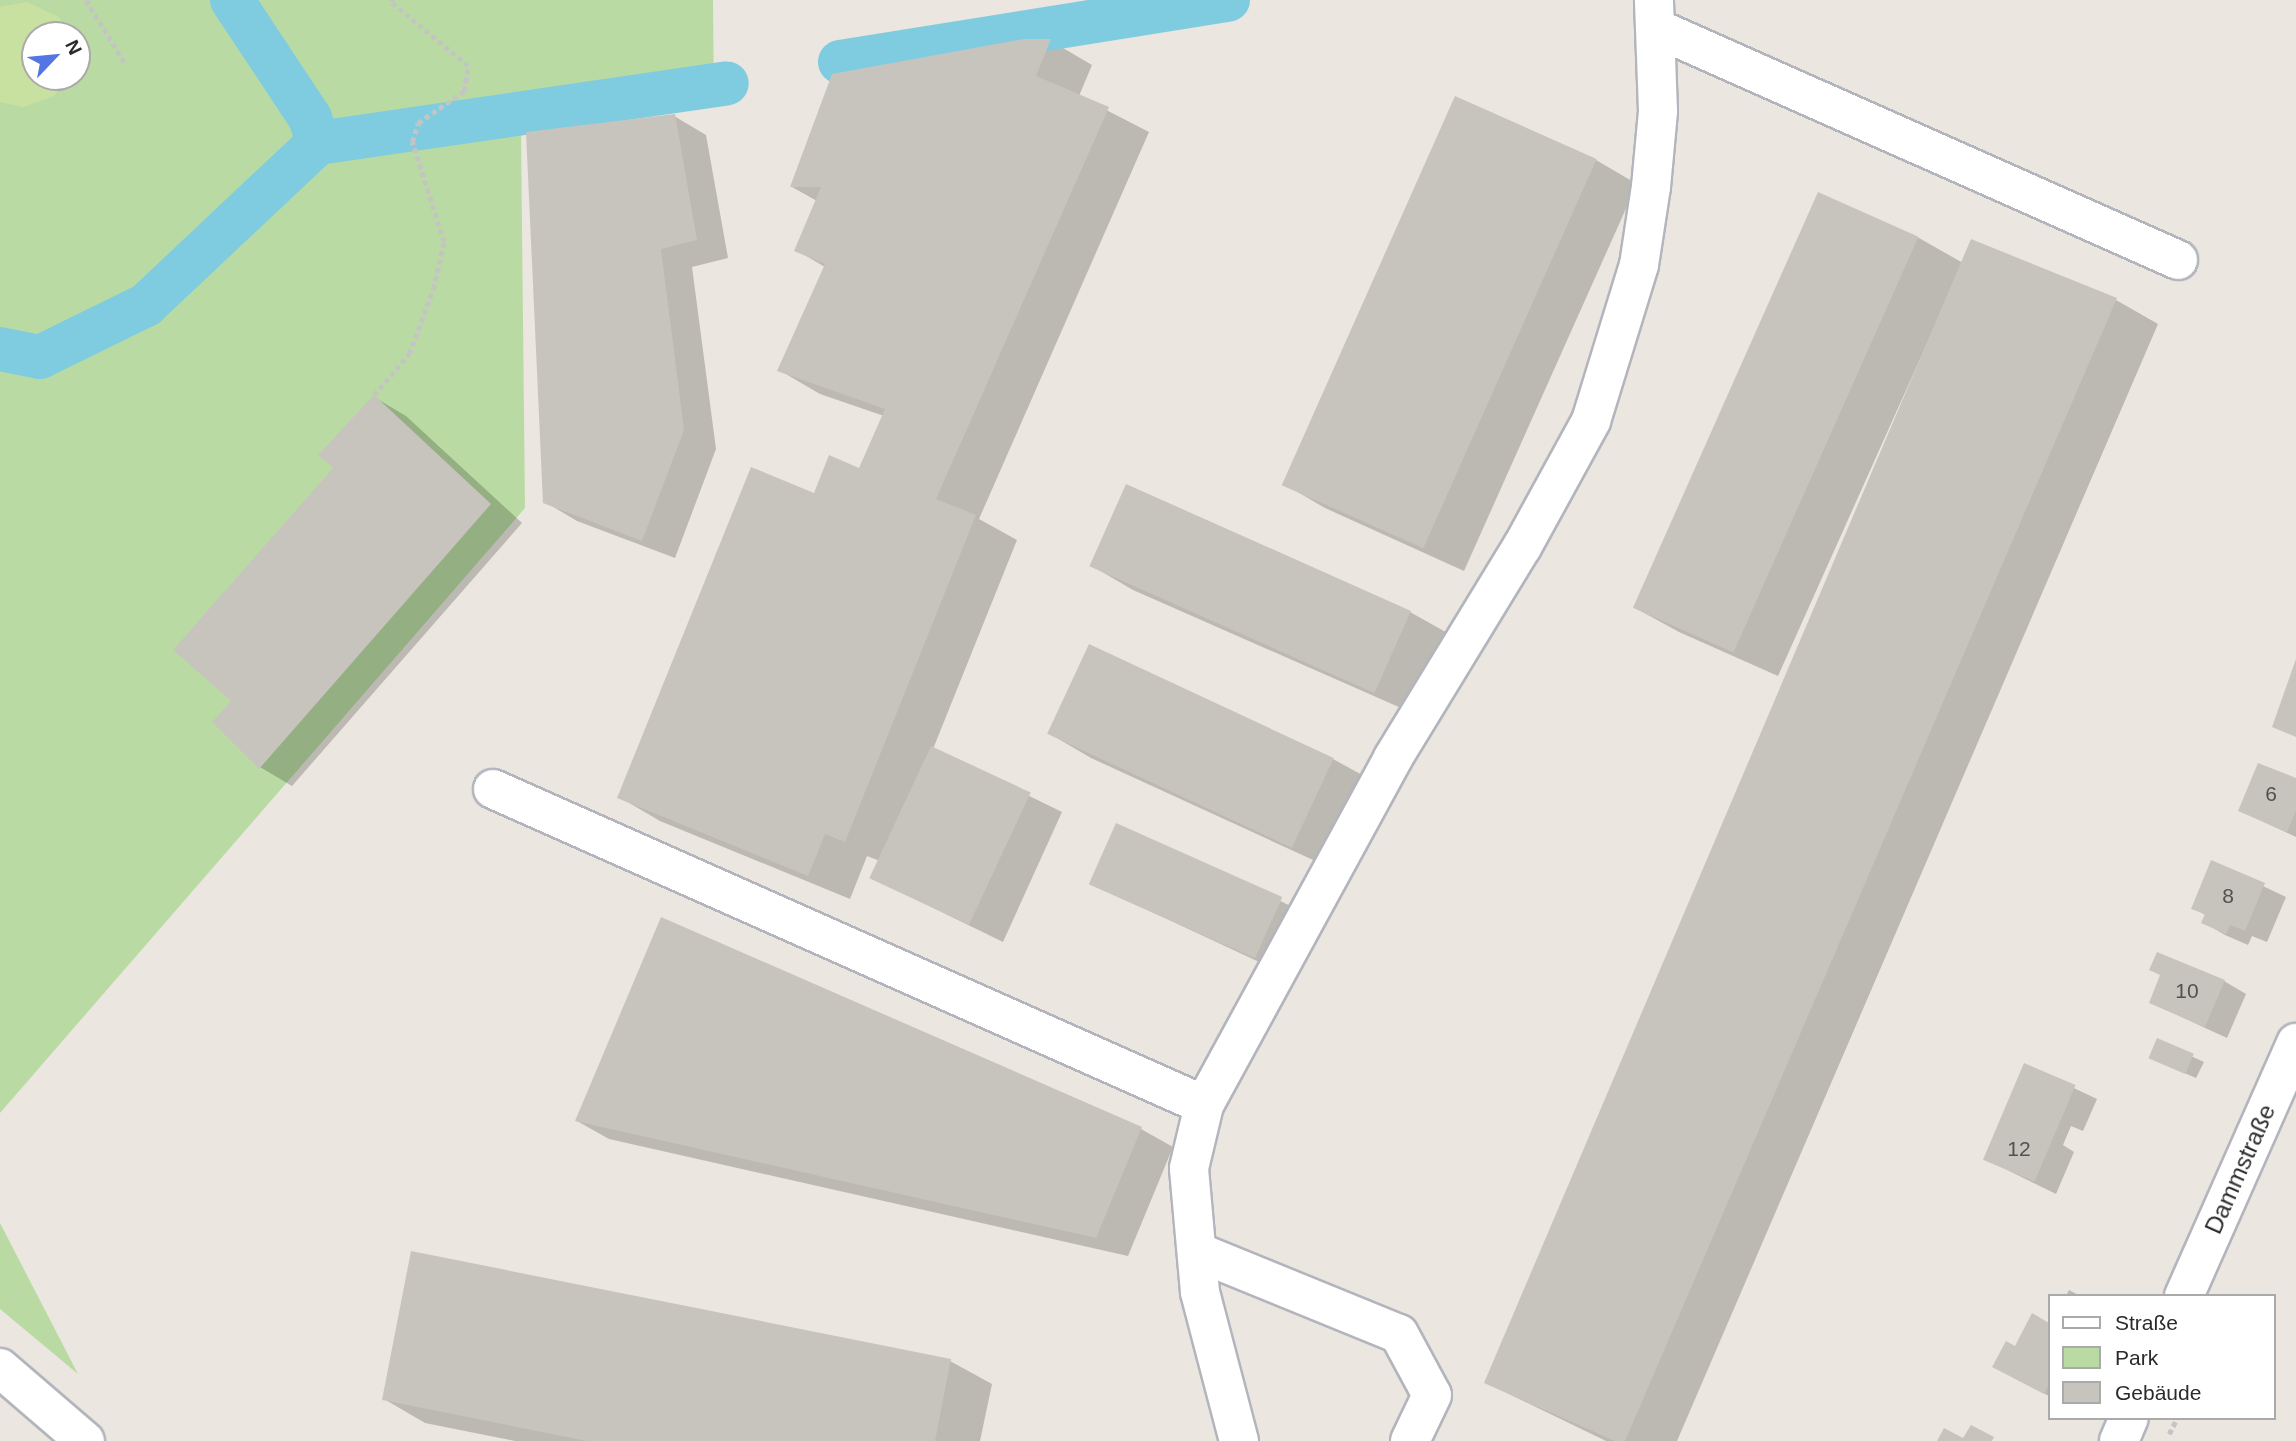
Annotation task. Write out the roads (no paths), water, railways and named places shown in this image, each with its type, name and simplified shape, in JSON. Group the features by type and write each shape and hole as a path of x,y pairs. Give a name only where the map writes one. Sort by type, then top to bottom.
{"street":[{"path":"1239,1441 1200,1293 1188,1168 1204,1105 1393,758 1522,547 1591,421 1639,265 1658,111 1656,14 2178,260"},
{"path":"493,789 1204,1105"},
{"name":"Dammstraße","path":"2185,1294 2296,1043"},
{"path":"1198,1252 1399,1334 1432,1395 1410,1441"},
{"path":"0,1368 85,1441"},
{"path":"2119,1441 2128,1420"}],"waterway":[{"path":"232,0 310,118 318,143"},
{"path":"840,62 1228,0"},
{"path":"318,143 727,83"},
{"path":"0,349 40,357 146,305 318,143"}]}
